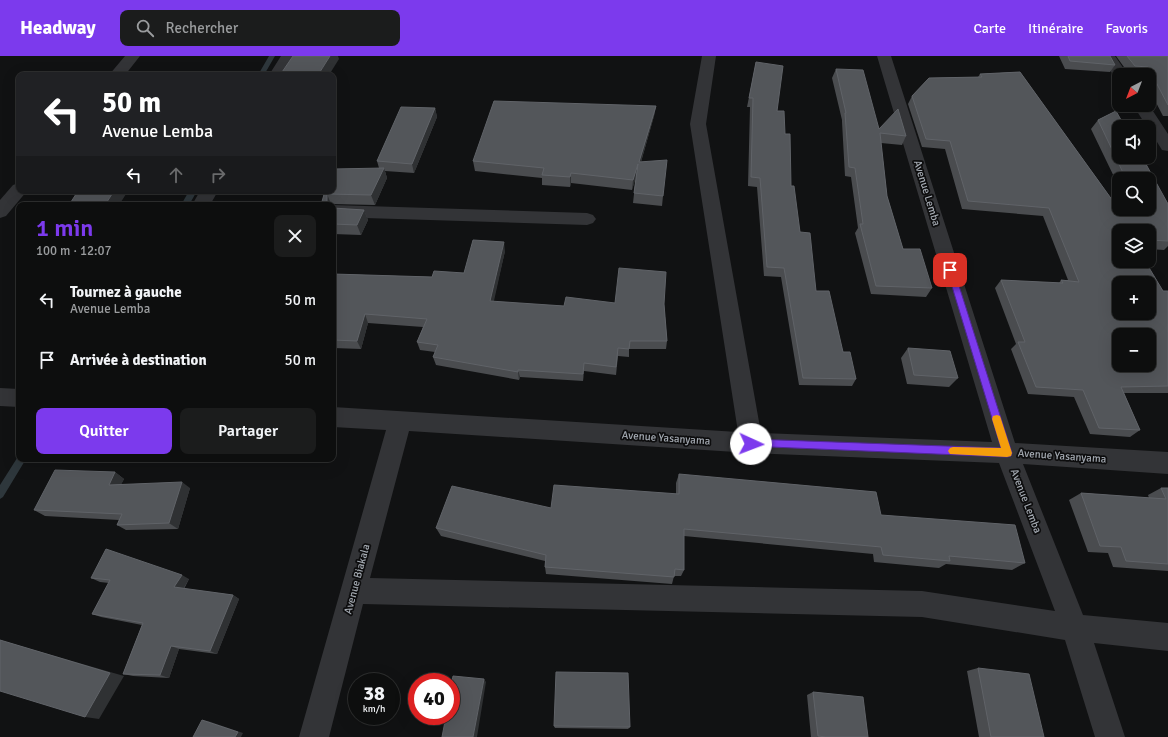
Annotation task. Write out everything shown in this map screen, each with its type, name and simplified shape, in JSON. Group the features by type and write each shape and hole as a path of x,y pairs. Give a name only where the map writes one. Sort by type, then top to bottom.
{"street":[{"path":"120,72 133,56"},
{"path":"279,72 288,56"},
{"path":"709,56 698,124 751,444"},
{"name":"Avenue Lemba","path":"884,56 1007,453 1075,628 1110,737"},
{"path":"1108,56 1116,68"},
{"path":"1145,112 1168,146"},
{"path":"0,212 16,193"},
{"path":"336,211 586,219"},
{"name":"Avenue Yasanyama","path":"336,417 751,444 1007,453 1168,463"},
{"name":"Avenue Biakala","path":"314,737 400,421"},
{"path":"354,591 922,604 1075,628 1168,637"}],"building":[{"path":"293,56 330,56 320,72 282,72"},
{"path":"1068,56 1110,56 1115,65 1070,61"},
{"path":"1127,56 1168,56 1168,105 1156,82 1156,68 1135,66"},
{"path":"756,62 783,66 777,111 784,111 785,134 790,134 791,186 794,186 800,232 810,233 816,291 829,291 843,352 850,352 856,379 803,378 784,268 767,267 760,178 751,177 753,98 749,98"},
{"path":"836,69 863,70 879,129 898,109 906,136 880,133 887,196 903,249 920,249 932,288 876,286 860,224 863,224 855,168 849,167 846,113"},
{"path":"1020,72 1112,200 1112,216 1156,216 1156,182 1168,204 1168,241 1156,240 1156,224 1112,224 1112,268 1149,268 1154,276 1112,276 1112,320 1156,320 1156,279 1163,291 1168,291 1168,386 1121,387 1140,430 1099,428 1083,390 1036,387 1018,342 1025,342 1001,280 1063,283 1061,280 1079,282 1049,208 968,201 950,141 926,139 912,96 929,78 982,77 980,74"},
{"path":"494,101 656,106 639,162 667,160 663,196 634,193 638,164 633,180 571,173 570,177 542,175 544,168 473,161"},
{"path":"401,107 435,108 412,164 377,161"},
{"path":"1117,112 1121,120 1112,120 1112,150 1098,120"},
{"path":"1119,164 1146,164 1150,172 1123,172"},
{"path":"384,168 371,195 327,194 336,194 336,169"},
{"path":"76,194 112,194 107,202 71,202"},
{"path":"324,194 327,194 327,202 322,202"},
{"path":"336,208 364,210 357,225 336,224"},
{"path":"473,240 504,242 490,301 564,306 566,297 615,303 619,268 666,272 664,304 667,341 630,341 629,349 618,348 616,367 584,363 583,374 518,370 518,372 433,357 438,345 417,342 427,319 365,314 357,341 336,340 336,274 432,277 434,271 464,273"},
{"path":"908,348 950,351 958,378 914,375"},
{"path":"55,470 115,472 109,485 182,482 169,523 117,525 122,514 34,510"},
{"path":"679,474 876,492 881,515 1015,525 1025,563 949,556 950,561 883,555 881,547 684,529 684,570 675,569 674,577 545,567 546,555 436,528 452,486 551,508 554,485 679,494"},
{"path":"1161,488 1168,488 1168,564 1126,561 1121,547 1100,546 1081,493 1166,499"},
{"path":"106,549 182,575 174,587 233,595 210,651 171,646 160,675 123,674 143,623 92,614 110,580 91,578"},
{"path":"0,640 110,673 85,717 0,691"},
{"path":"978,668 1029,674 1044,737 991,737"},
{"path":"556,672 628,673 630,727 554,726"},
{"path":"460,677 484,679 473,737 442,737 444,725 460,725"},
{"path":"813,692 863,697 868,737 818,736"},
{"path":"202,720 238,732 235,737 193,737"}],"waterway":[{"path":"263,72 272,56"},
{"path":"187,202 191,194"},
{"path":"0,494 19,462"}],"slow traffic":[{"path":"953,451 1007,453 997,419"}],"route":[{"path":"751,444 1007,453 950,270"}]}
